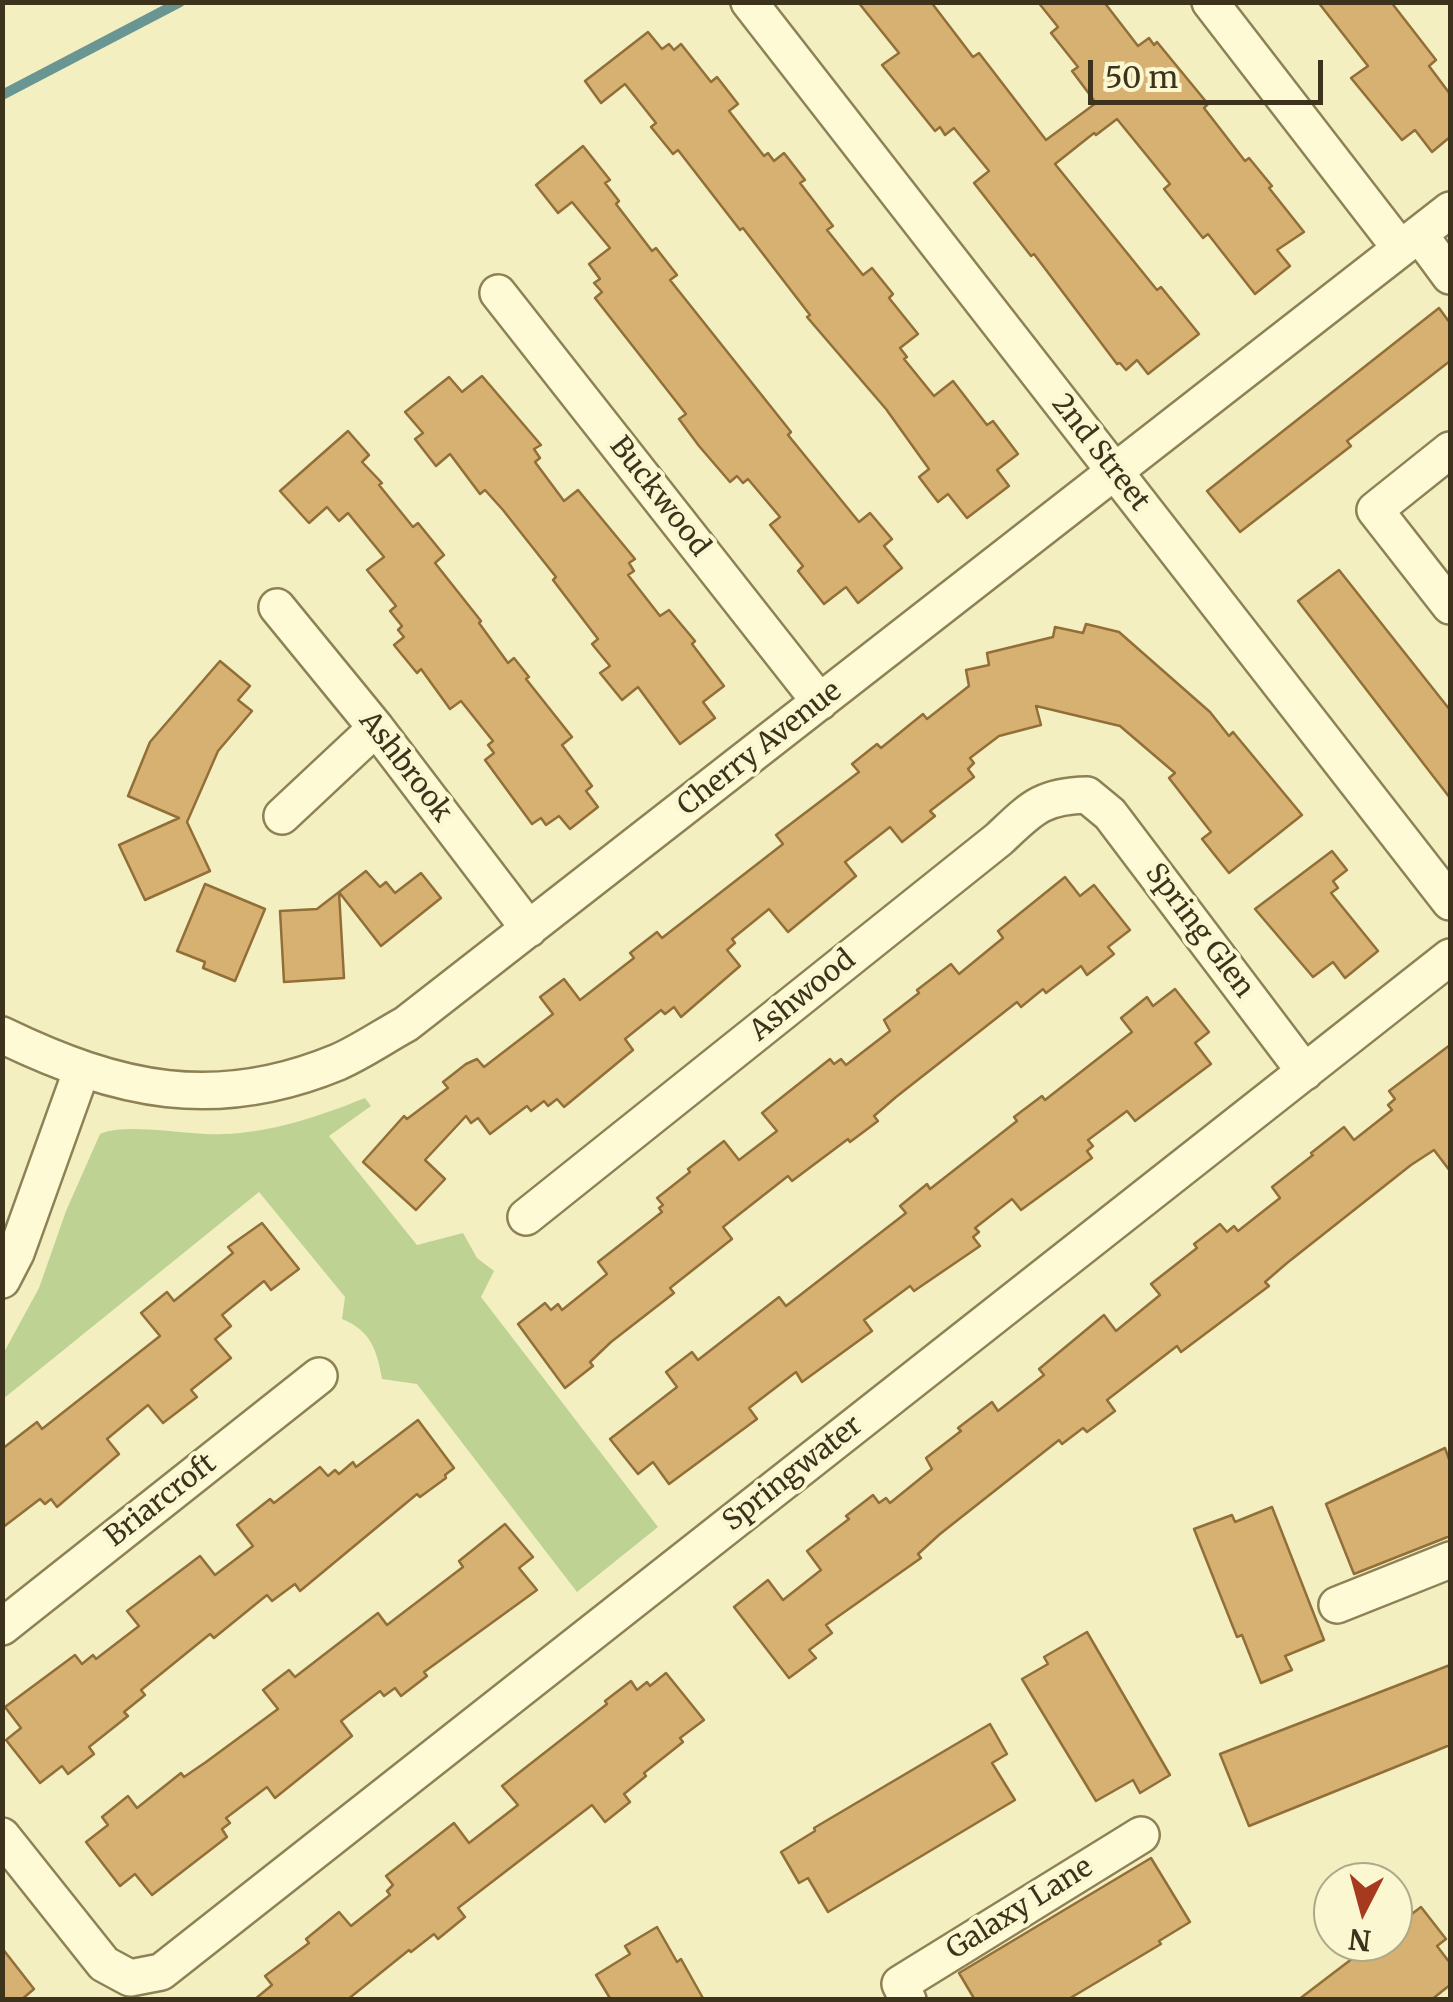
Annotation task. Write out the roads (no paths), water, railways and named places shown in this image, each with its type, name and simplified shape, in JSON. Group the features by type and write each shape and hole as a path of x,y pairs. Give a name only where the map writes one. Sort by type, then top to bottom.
{"street":[{"name":"2nd Street","path":"750,2 1450,902"},
{"path":"1210,2 1432,229 1450,276"},
{"name":"Cherry Avenue","path":"2,1035 82,1069 139,1086 166,1090 233,1089 291,1078 340,1061 406,1024 1114,471 1432,229"},
{"name":"Buckwood","path":"498,293 820,702"},
{"path":"1450,450 1374,510 1450,606"},
{"name":"Ashbrook","path":"277,607 376,728 528,929"},
{"path":"282,816 376,728"},
{"name":"Spring Glen","path":"1086,795 1110,814 1306,1072"},
{"name":"Ashwood","path":"526,1217 999,839 1039,802 1086,795"},
{"name":"Springwater","path":"2,1836 104,1964 130,1978 161,1972 1450,956"},
{"path":"2,1280 16,1253 82,1069"},
{"name":"Briarcroft","path":"2,1626 319,1376"},
{"path":"1337,1605 1450,1560"},
{"name":"Galaxy Lane","path":"904,1991 1141,1835"}],"waterway":[{"path":"2,95 180,2"}]}
